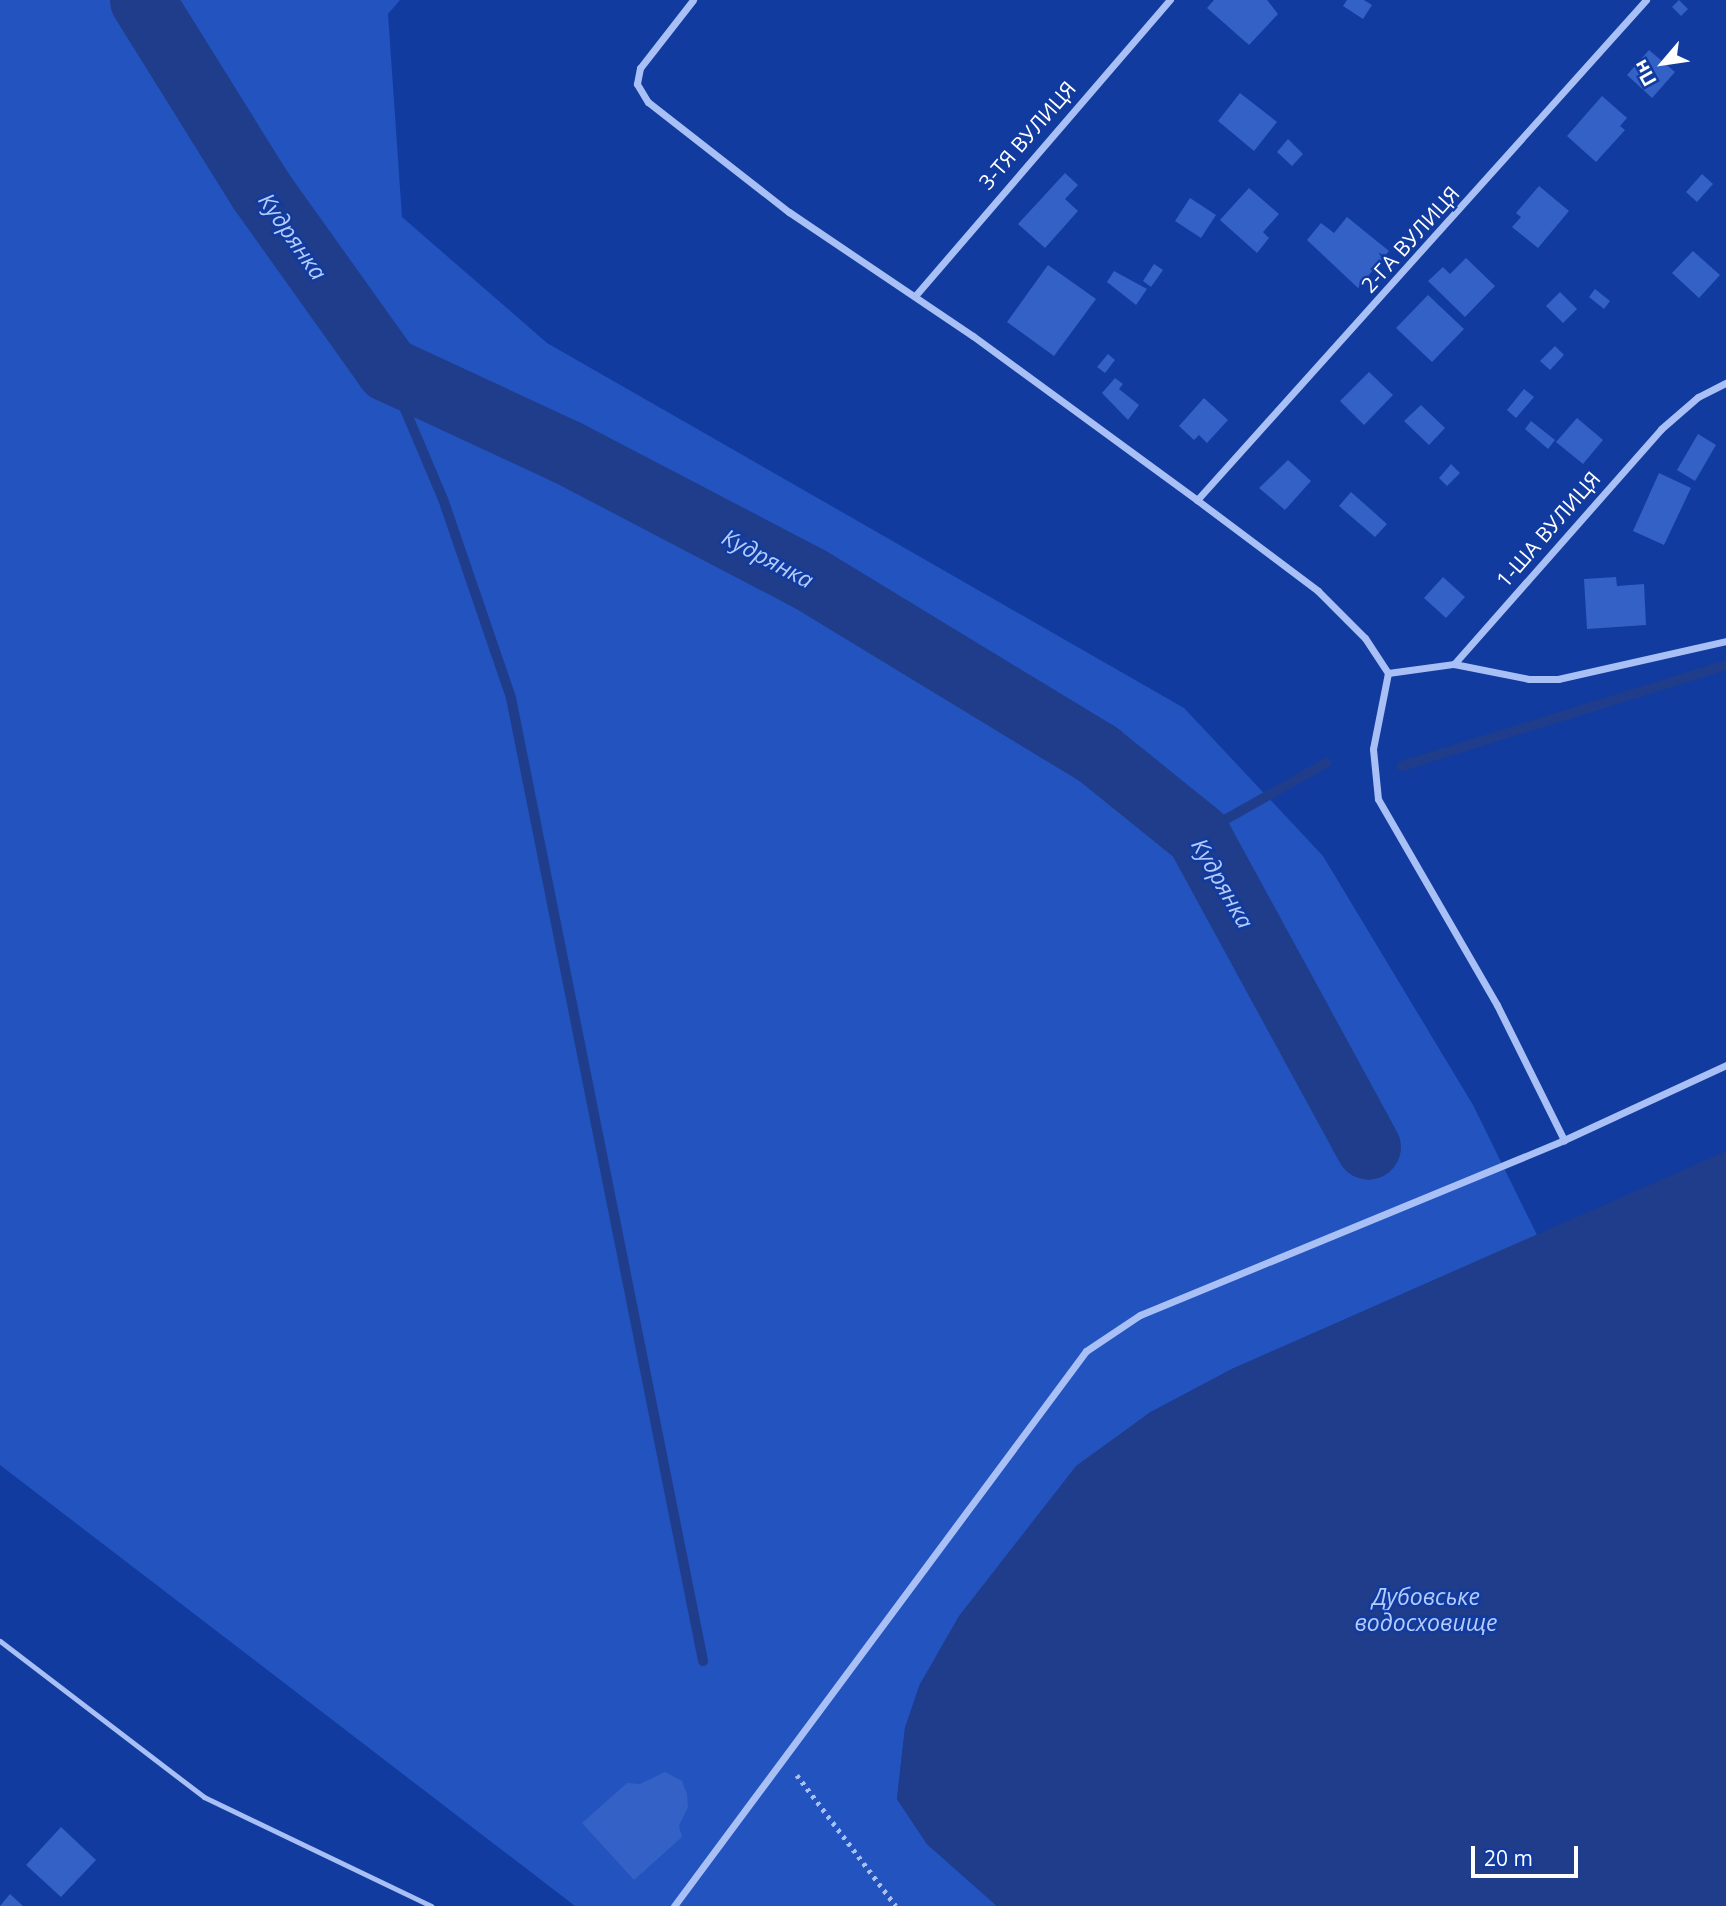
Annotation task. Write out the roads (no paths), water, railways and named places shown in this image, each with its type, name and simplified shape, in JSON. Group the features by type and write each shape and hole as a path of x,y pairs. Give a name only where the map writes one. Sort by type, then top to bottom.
{"street":[{"path":"693,0 638,75 641,93 663,114 798,218 915,296 1197,500 1346,615 1388,673 1373,749 1378,799 1497,1005 1564,1140"},
{"name":"3-ТЯ ВУЛИЦЯ","path":"915,296 1170,0"},
{"name":"2-ГА ВУЛИЦЯ","path":"1197,500 1646,0"},
{"name":"1-ША ВУЛИЦЯ","path":"1454,664 1643,447 1687,406 1726,383"},
{"path":"1388,673 1454,664 1529,679 1558,679 1726,641"},
{"path":"674,1906 1086,1351 1140,1315 1564,1140 1726,1065"}],"lane":[{"path":"0,1641 204,1797 431,1906"}],"water":[{"name":"Дубовське водосховище","path":"1726,1151 1726,1906 997,1906 927,1844 897,1799 905,1728 920,1684 959,1616 1076,1466 1149,1413 1232,1369"}],"waterway":[{"name":"Кудрянка","path":"142,0 261,191 388,369 567,452 810,579 1099,755 1198,835 1368,1147"},
{"path":"388,369 443,499 511,698 703,1661"},
{"path":"1402,766 1726,665"},
{"path":"1198,835 1326,763"}]}
